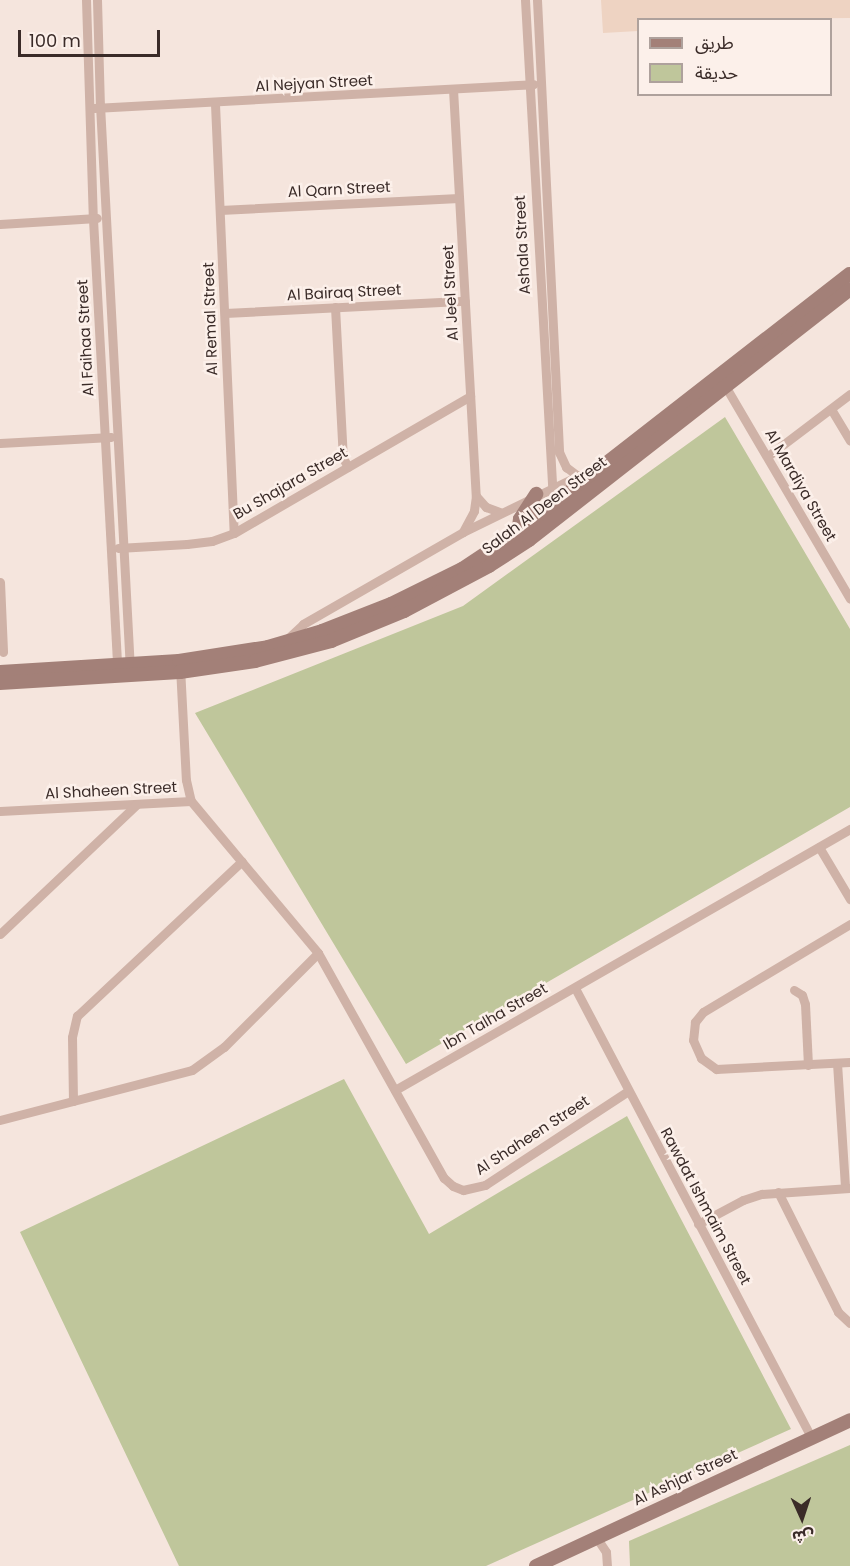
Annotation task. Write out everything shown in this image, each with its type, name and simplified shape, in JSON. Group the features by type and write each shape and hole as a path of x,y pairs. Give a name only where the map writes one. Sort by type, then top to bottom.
{"street":[{"name":"Al Faihaa Street","path":"86,0 93,219 110,548 124,669"},
{"name":"Al Faihaa Street","path":"97,0 105,218 122,548 124,669"},
{"name":"Ashala Street","path":"525,0 552,488"},
{"name":"Ashala Street","path":"537,0 559,452 566,467 579,476"},
{"name":"Al Nejyan Street","path":"89,108 215,104 541,84"},
{"name":"Al Jeel Street","path":"453,89 476,496 474,511 463,532"},
{"name":"Al Remal Street","path":"215,104 234,533"},
{"name":"Al Qarn Street","path":"220,210 459,198"},
{"path":"0,224 105,218"},
{"name":"Salah Al Deen Street","path":"0,672 180,666 286,648 391,604 523,536 722,382 850,274"},
{"name":"Salah Al Deen Street","path":"523,536 600,468 850,289"},
{"name":"Al Bairaq Street","path":"225,313 465,301"},
{"path":"335,307 343,458 348,467"},
{"name":"Al Mardiya Street","path":"722,382 768,456 850,599"},
{"path":"768,456 850,394"},
{"name":"Bu Shajara Street","path":"110,548 212,541 234,533 470,396"},
{"path":"831,409 850,441"},
{"path":"0,443 116,436"},
{"name":"Salah Al Deen Street","path":"286,648 303,624 463,532 536,494 600,468"},
{"path":"523,536 520,519 536,494"},
{"path":"476,496 486,507 500,512"},
{"path":"0,582 3,652"},
{"name":"Al Shaheen Street","path":"0,811 191,801 186,780 180,666"},
{"name":"Salah Al Deen Street","path":"0,683 124,669"},
{"path":"191,801 318,953 395,1090"},
{"path":"0,934 5,925 137,804"},
{"name":"Ibn Talha Street","path":"395,1090 850,829"},
{"path":"819,847 850,899"},
{"path":"74,1101 72,1036 77,1016 242,861"},
{"path":"850,924 703,1012 695,1022 693,1040 700,1058 716,1069 850,1062"},
{"path":"0,1120 192,1070 224,1047 318,953"},
{"name":"Rawdat Ishmaim Street","path":"575,988 811,1437"},
{"path":"794,990 802,995 805,1004 808,1065"},
{"path":"698,1224 743,1200 778,1192 848,1188 837,1063"},
{"name":"Al Shaheen Street","path":"395,1090 444,1178 453,1186 463,1190 484,1185 628,1091"},
{"path":"778,1192 838,1312 850,1323"},
{"name":"Al Ashjar Street","path":"536,1566 850,1420"},
{"path":"596,1537 606,1552 607,1566"}],"green space":[{"path":"725,417 850,629 850,807 406,1064 195,713 463,606"},
{"path":"344,1079 429,1234 627,1116 791,1429 486,1566 179,1566 20,1232"},
{"path":"850,1445 850,1566 630,1566 629,1541"}],"shaded area":[{"path":"601,0 850,0 850,18 637,18 637,31 603,33"}]}
